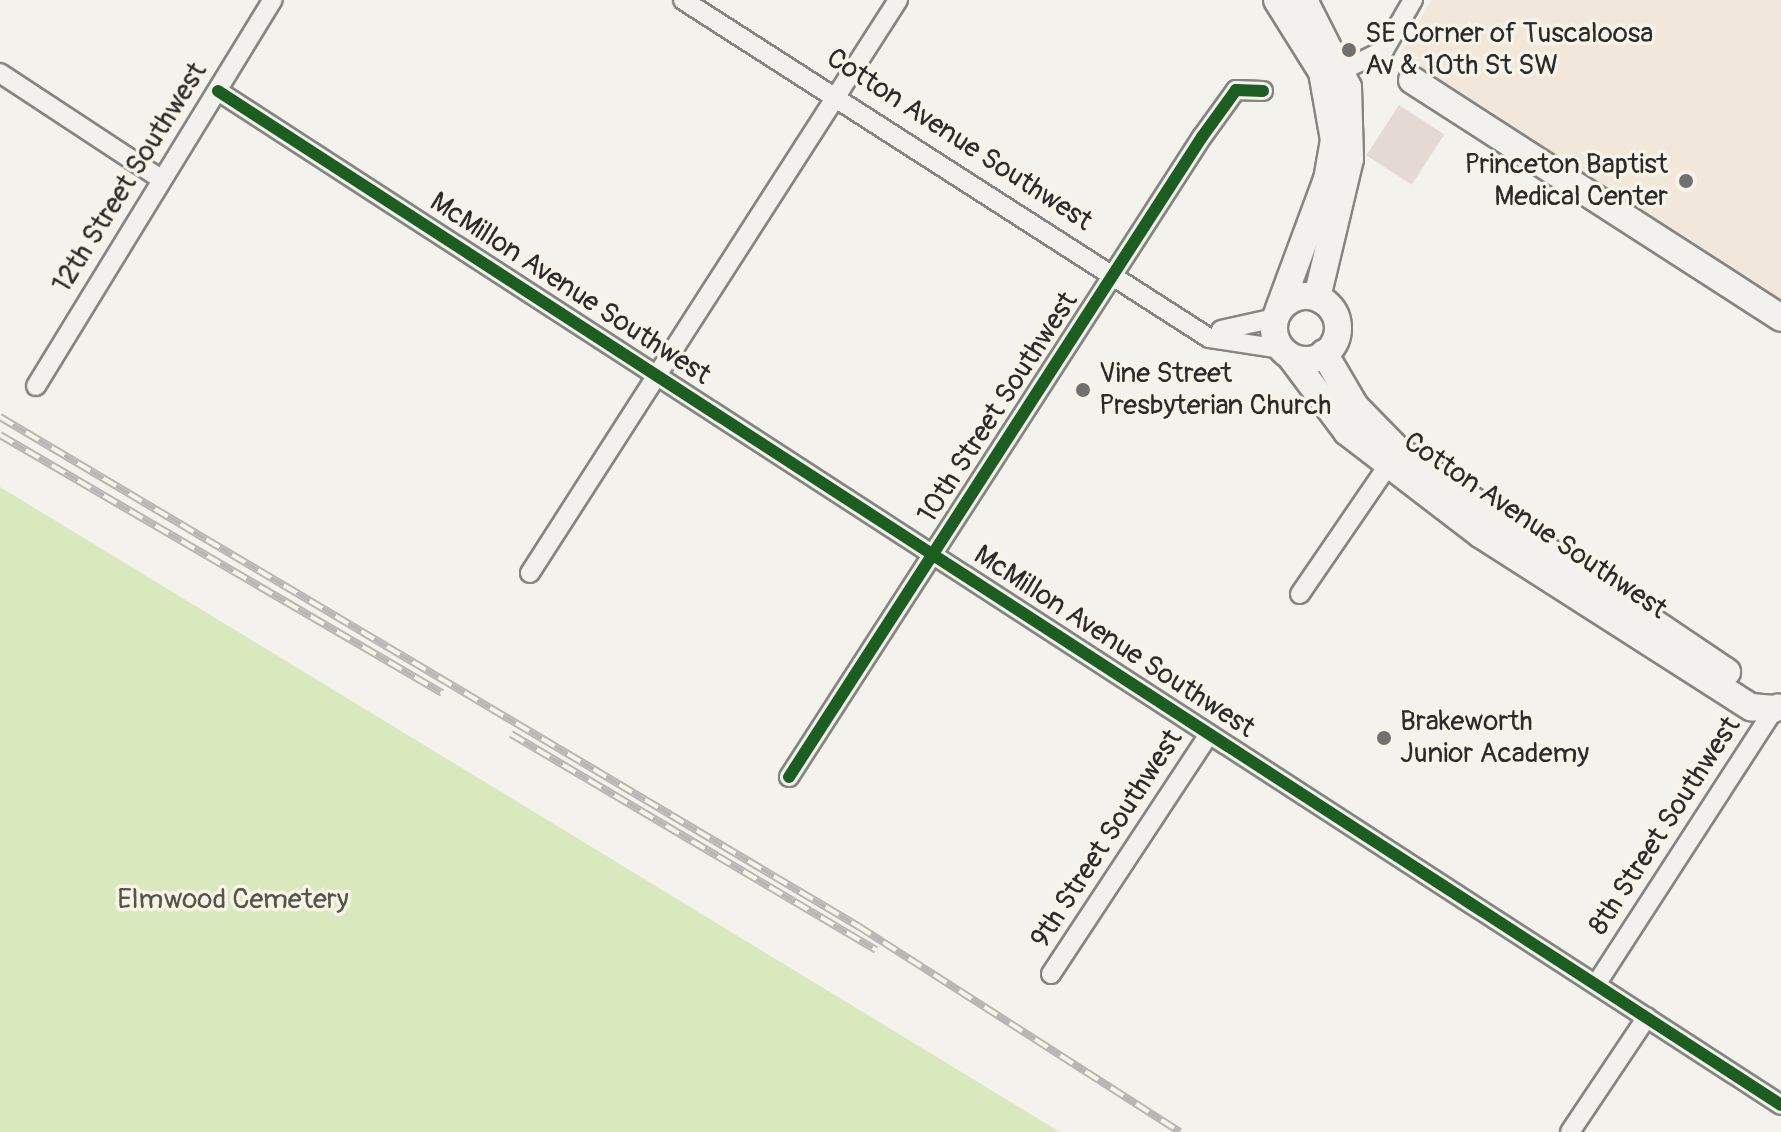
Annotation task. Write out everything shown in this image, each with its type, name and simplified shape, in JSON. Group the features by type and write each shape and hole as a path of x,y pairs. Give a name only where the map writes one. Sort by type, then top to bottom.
{"street":[{"name":"12th Street Southwest","path":"36,386 159,178 218,91 273,0"},
{"name":"Cotton Avenue Southwest","path":"683,0 1202,332 1286,352 1329,413 1393,458 1554,585 1751,707 1779,707"},
{"path":"530,573 898,0"},
{"path":"1277,0 1334,75 1334,140 1327,179 1277,314 1286,352 1310,359 1324,353 1335,341 1337,321 1317,297"},
{"path":"1304,0 1334,75 1350,159 1317,297"},
{"path":"1334,75 1384,50 1413,0"},
{"path":"0,73 159,178"},
{"path":"1412,80 1781,318"},
{"name":"10th Street Southwest","path":"789,777 1112,276 1236,90 1263,91"},
{"name":"McMillon Avenue Southwest","path":"218,91 659,374 1781,1105"},
{"path":"1202,332 1242,330 1277,314 1296,297 1317,297"},
{"name":"Cotton Avenue Southwest","path":"1324,353 1355,406 1393,458"},
{"path":"1300,594 1393,458"},
{"name":"8th Street Southwest","path":"1597,983 1779,707"},
{"name":"9th Street Southwest","path":"1051,974 1209,734"},
{"path":"1570,1132 1647,1017"}],"shaded area":[{"name":"Princeton Baptist Medical Center","path":"1432,0 1781,0 1781,308 1400,53"}],"green space":[{"name":"Elmwood Cemetery","path":"0,487 1060,1132 0,1132"}],"building":[{"path":"1399,105 1444,134 1412,185 1366,155"}],"railway":[{"path":"0,417 858,926 1180,1132"},
{"path":"0,435 442,693"},
{"path":"511,734 876,950"}],"cycle path":[{"path":"789,777 1202,137 1236,90 1263,91"},
{"path":"218,91 1781,1105"}],"place":[{"name":"SE Corner of Tuscaloosa Av & 10th St SW","path":"1349,50"},
{"name":"Princeton Baptist Medical Center","path":"1686,181"},
{"name":"Vine Street Presbyterian Church","path":"1083,390"},
{"name":"Brakeworth Junior Academy","path":"1384,738"}]}
